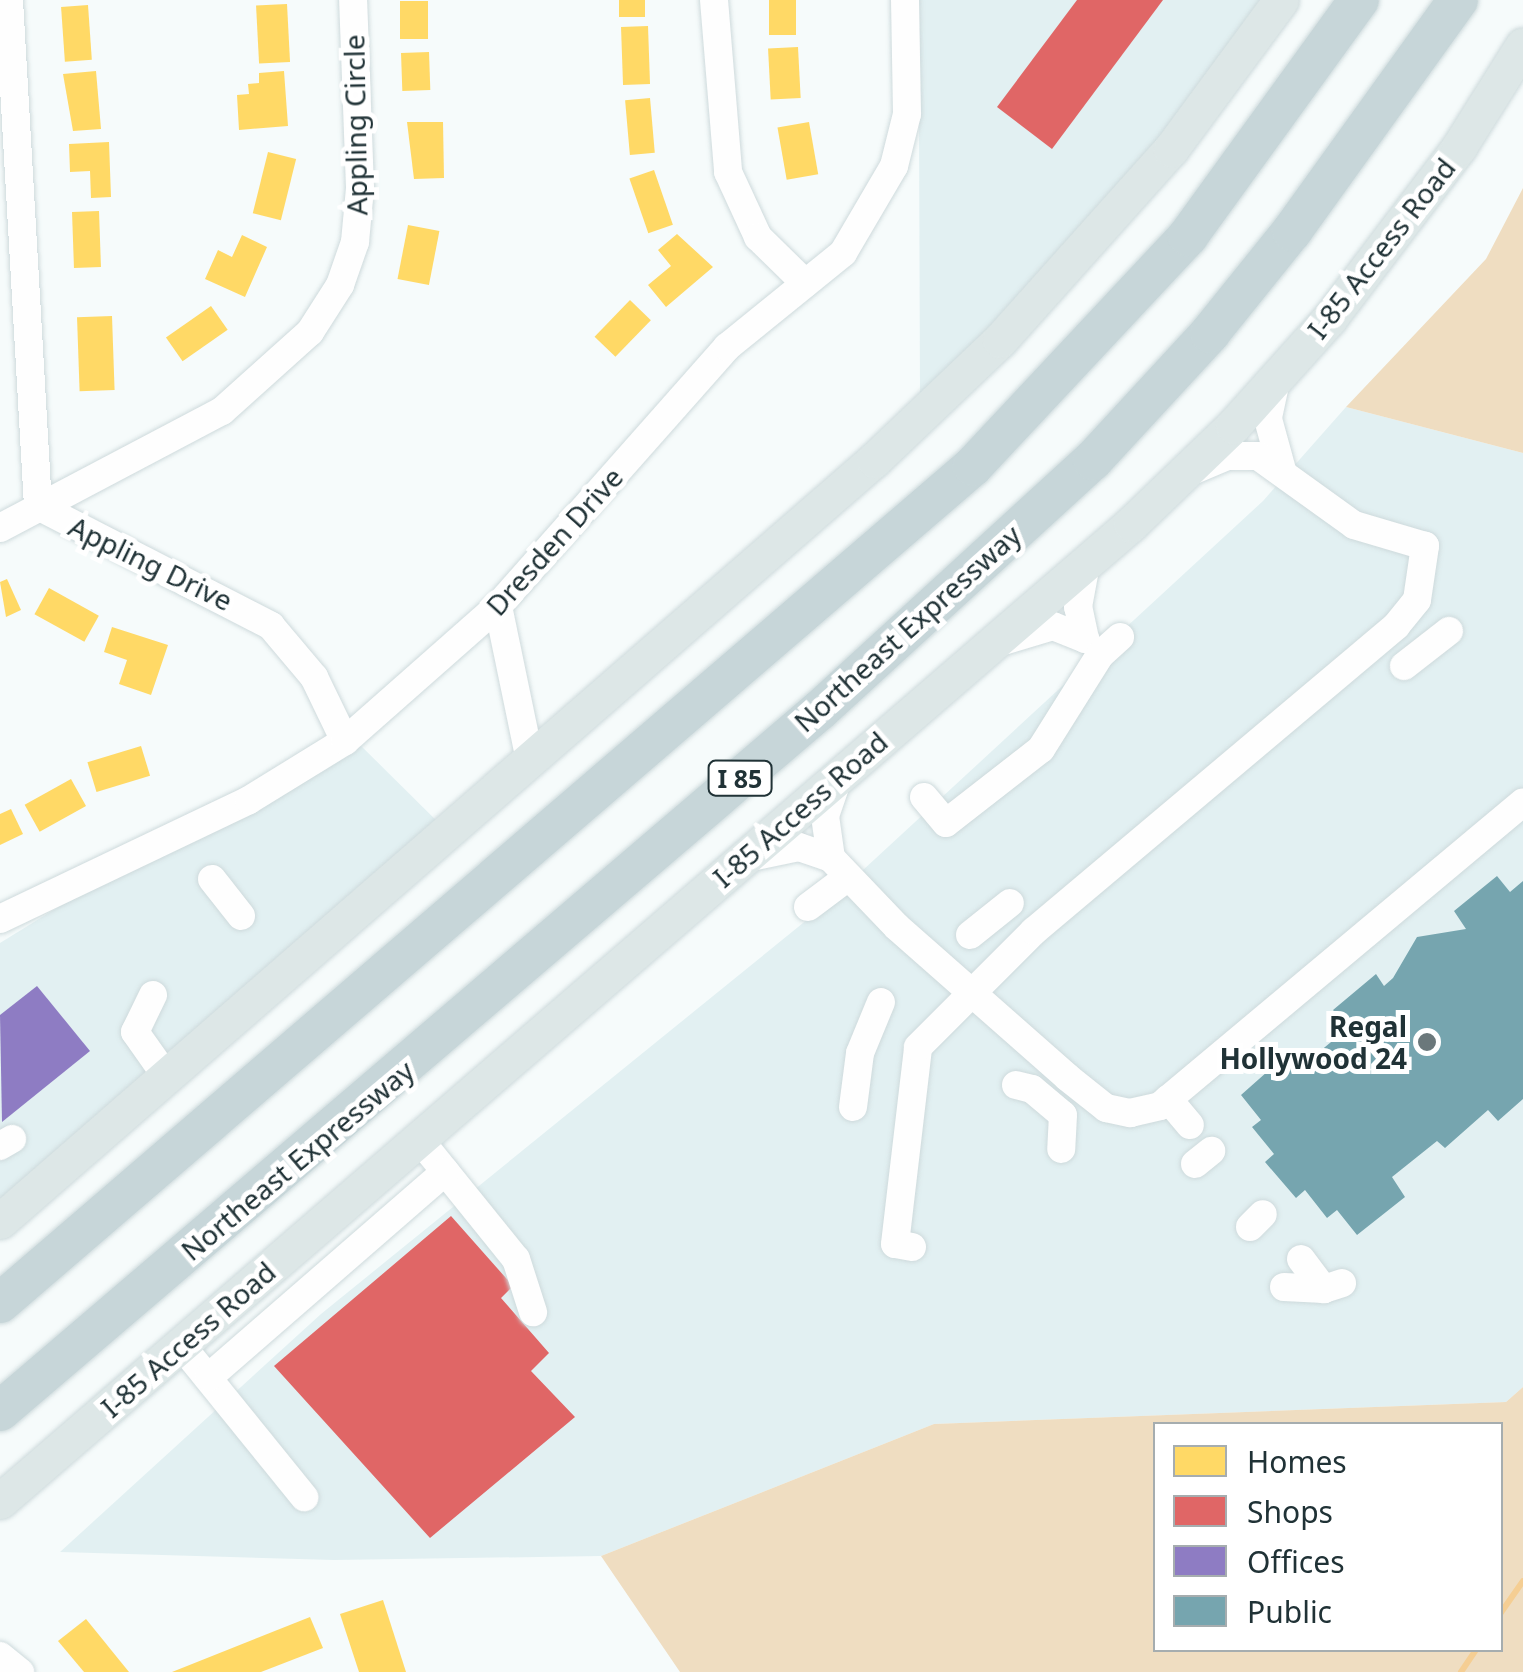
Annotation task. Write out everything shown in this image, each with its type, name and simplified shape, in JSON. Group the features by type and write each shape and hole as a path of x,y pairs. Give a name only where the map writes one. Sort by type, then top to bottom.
{"highway":[{"path":"0,1302 974,466 1188,236 1360,0"},
{"name":"Northeast Expressway","path":"0,1410 820,710 1093,460 1210,333 1292,231 1458,0"}],"main road":[{"path":"0,1221 874,460 1000,340 1159,162 1281,0"},
{"name":"I-85 Access Road","path":"0,1501 1086,564 1182,475 1276,378 1460,147 1523,45"}],"street":[{"name":"Appling Drive","path":"10,0 38,506 222,595 272,626 314,678 345,741"},
{"name":"Appling Circle","path":"0,528 222,411 310,332 340,284 355,242 360,188 353,0"},
{"path":"714,0 728,172 758,238 805,283"},
{"name":"Dresden Drive","path":"0,919 249,800 345,741 498,606 727,347 842,253 894,166 906,114 905,0"},
{"path":"1276,378 1268,419 1282,470"},
{"path":"912,1247 895,1244 918,1047 1045,922 1371,629 1417,600 1425,546 1354,525 1282,470 1243,453 1182,475"},
{"path":"990,647 1053,626 1086,638 1078,606 1086,564"},
{"path":"498,606 530,760"},
{"path":"1404,666 1449,631"},
{"path":"924,798 946,823 1041,749 1100,656 1120,637"},
{"path":"838,778 824,816 840,867"},
{"path":"743,858 799,847 840,867 972,993 1106,1108 1130,1113 1168,1098 1523,802"},
{"path":"808,907 840,867"},
{"path":"212,880 241,916"},
{"path":"970,936 1010,902"},
{"path":"153,996 126,1031 166,1076"},
{"path":"853,1108 860,1054 881,1002"},
{"path":"1016,1085 1032,1089 1063,1115 1062,1149"},
{"path":"1168,1098 1190,1125"},
{"path":"419,1138 516,1259 532,1312"},
{"path":"209,1377 445,1172"},
{"path":"1284,1286 1333,1286 1300,1259"},
{"path":"181,1345 304,1497"},
{"path":"0,1656 20,1672"}],"shaded area":[{"path":"902,0 1267,0 1177,149 920,396 919,128"},
{"path":"1523,188 1523,453 1346,407 1486,259"},
{"name":"Regal Hollywood 24","path":"1346,407 1523,453 1523,1387 1506,1402 934,1424 601,1556 334,1560 60,1552 321,1314 824,906 1263,501"},
{"path":"345,730 452,836 0,1225 0,943"},
{"path":"1523,1387 1523,1672 680,1672 601,1556 934,1424 1506,1402"}],"building: Homes":[{"path":"619,0 645,0 645,17 619,17"},
{"path":"769,0 796,0 796,35 769,35"},
{"path":"400,1 428,1 428,39 400,39"},
{"path":"287,4 290,62 259,64 256,6"},
{"path":"88,5 92,60 65,62 61,7"},
{"path":"648,26 650,84 623,85 621,27"},
{"path":"798,47 801,98 771,100 768,49"},
{"path":"429,52 430,90 402,91 401,53"},
{"path":"96,71 101,129 73,131 63,74"},
{"path":"284,71 288,126 239,130 237,95 249,94 248,84 259,83 259,73"},
{"path":"650,98 655,153 630,155 625,100"},
{"path":"407,122 443,122 444,178 414,179"},
{"path":"809,122 818,174 787,180 777,128"},
{"path":"109,142 111,197 91,198 90,171 70,172 69,144"},
{"path":"268,152 296,159 281,220 253,213"},
{"path":"654,170 673,225 648,233 629,178"},
{"path":"99,211 101,267 74,268 72,212"},
{"path":"408,225 439,231 429,285 398,279"},
{"path":"677,234 713,267 666,307 648,285 671,266 658,250"},
{"path":"242,235 267,247 245,297 205,279 218,250 232,257"},
{"path":"630,300 651,320 615,357 595,337"},
{"path":"211,306 228,330 183,361 166,338"},
{"path":"112,316 115,390 80,391 77,317"},
{"path":"7,579 21,610 6,617 0,582"},
{"path":"49,588 99,616 84,642 34,614"},
{"path":"112,627 168,645 151,695 119,684 127,660 104,652"},
{"path":"141,746 150,776 97,792 87,762"},
{"path":"71,779 86,806 40,832 25,805"},
{"path":"11,809 23,834 0,845 0,814"},
{"path":"383,1600 406,1672 359,1672 340,1614"},
{"path":"310,1617 323,1648 261,1672 172,1672"},
{"path":"86,1619 129,1672 84,1672 58,1641"}],"building: Shops":[{"path":"1077,0 1163,0 1052,149 997,107"},
{"path":"451,1216 513,1286 501,1298 549,1353 531,1371 575,1417 430,1538 274,1366"}],"building: Offices":[{"path":"37,986 90,1051 2,1122 0,1015"}],"building: Public":[{"name":"Regal Hollywood 24","path":"1497,876 1510,892 1523,881 1523,1099 1498,1121 1488,1110 1445,1148 1437,1141 1392,1177 1405,1197 1357,1235 1337,1210 1327,1218 1305,1190 1296,1198 1265,1162 1274,1154 1252,1127 1261,1120 1241,1095 1284,1057 1296,1071 1348,1028 1333,1010 1376,974 1384,986 1417,937 1466,929 1454,911"}],"waterway":[{"path":"1503,1610 1523,1581"},
{"path":"1461,1672 1475,1652"}],"place":[{"name":"Regal Hollywood 24","path":"1427,1042"}]}
